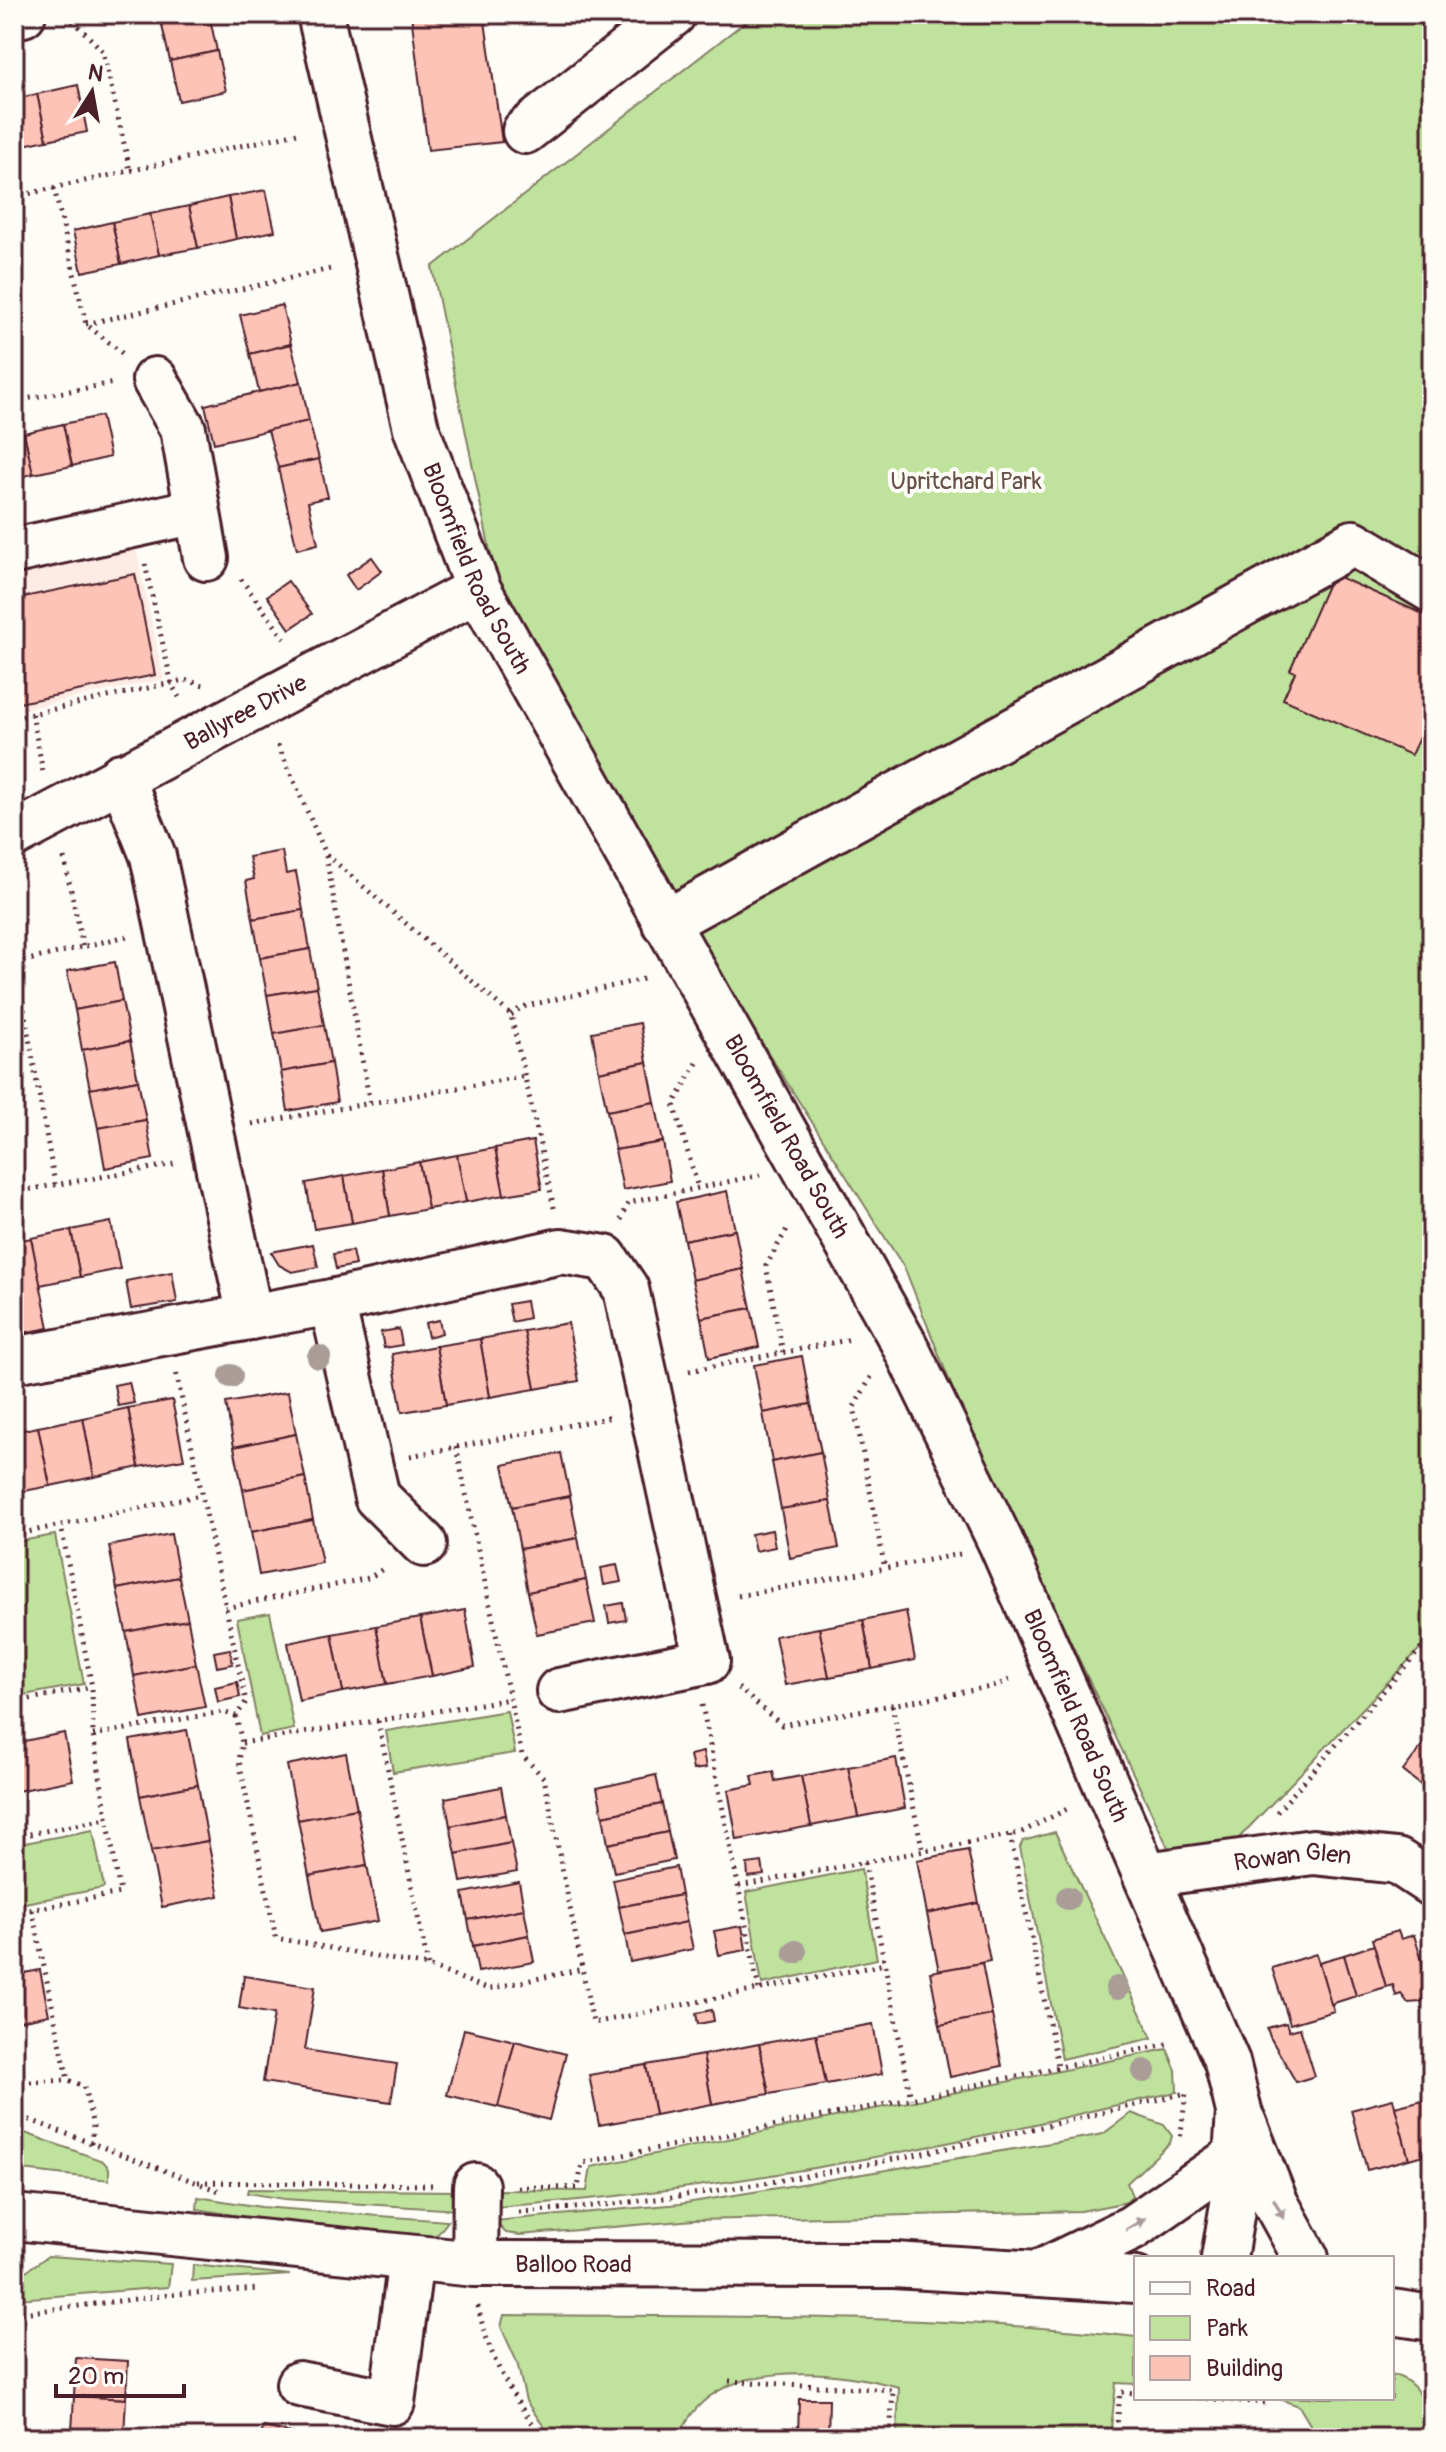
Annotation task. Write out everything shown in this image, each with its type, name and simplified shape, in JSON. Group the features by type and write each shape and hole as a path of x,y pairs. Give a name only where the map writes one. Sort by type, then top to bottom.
{"street":[{"path":"14,16 23,14"},
{"name":"Bloomfield Road South","path":"320,14 416,428 478,589 897,1330 1001,1543 1227,2062 1239,2111 1224,2256"},
{"path":"525,131 673,14"},
{"path":"155,380 183,429 206,558"},
{"path":"14,551 197,511"},
{"path":"665,923 1353,543 1432,590"},
{"name":"Ballyree Drive","path":"41,820 478,589"},
{"path":"121,776 153,856 250,1317"},
{"path":"14,1360 332,1302 561,1251 605,1258 626,1289 694,1604 700,1663 559,1691"},
{"path":"332,1302 377,1497 424,1544"},
{"name":"Rowan Glen","path":"1146,1875 1313,1852 1397,1861 1432,1884"},
{"path":"1239,2111 1275,2202 1305,2256"},
{"path":"1041,2272 1132,2228 1236,2156"},
{"path":"476,2200 476,2282"},
{"name":"Balloo Road","path":"14,2217 411,2259 476,2282 894,2265 1134,2280"},
{"path":"299,2384 392,2402 411,2259"},
{"path":"1394,2312 1432,2318"}],"path":[{"path":"66,14 103,51 130,170"},
{"path":"14,197 343,122"},
{"path":"54,188 86,324 155,380"},
{"path":"86,324 375,259"},
{"path":"14,401 91,384 155,380"},
{"path":"136,524 172,685"},
{"path":"206,558 236,573 312,676"},
{"path":"14,718 184,680 209,687 249,709 326,854 370,1104"},
{"path":"32,714 42,770 41,820 64,859 83,947"},
{"path":"326,854 511,1015 561,1251"},
{"path":"16,963 168,926"},
{"path":"14,954 55,1184"},
{"path":"511,1015 522,1007 692,968"},
{"path":"698,1188 674,1104 721,1018"},
{"path":"14,1192 370,1104 526,1076"},
{"path":"605,1258 628,1203 698,1188 810,1173"},
{"path":"783,1353 766,1266 810,1173"},
{"path":"367,1464 456,1447 783,1353 897,1330"},
{"path":"885,1569 854,1407 897,1330"},
{"path":"168,1332 246,1702 236,1716 242,1743 239,1761 276,1938 428,1966 488,1989 583,1969"},
{"path":"456,1447 522,1755 544,1778 593,2023 885,1964"},
{"path":"14,1535 201,1495"},
{"path":"14,1913 120,1893 93,1735 92,1687 61,1526"},
{"path":"694,1604 885,1569 1001,1543"},
{"path":"225,1608 369,1578 424,1544 480,1560"},
{"path":"1235,1861 1432,1636"},
{"path":"700,1663 782,1725 996,1686 1051,1659"},
{"path":"700,1663 759,1990"},
{"path":"14,1674 17,1702 92,1687"},
{"path":"242,1743 559,1691"},
{"path":"892,1705 923,1852"},
{"path":"93,1735 222,1712 236,1716"},
{"path":"378,1721 428,1966"},
{"path":"739,1886 1010,1835 1108,1789"},
{"path":"14,1837 107,1819"},
{"path":"1010,1835 1058,2066"},
{"path":"865,1863 911,2099"},
{"path":"32,1910 68,2080"},
{"path":"476,2200 578,2188 582,2163 911,2099 1215,2034"},
{"path":"14,2083 68,2080 84,2086 93,2126 91,2144"},
{"path":"14,2114 193,2182 573,2208 764,2183 1045,2126 1186,2093 1184,2129 1172,2153"},
{"path":"476,2282 484,2334 514,2402 544,2438"},
{"path":"729,2381 893,2390 890,2438"},
{"path":"1116,2438 1120,2392 1134,2393"},
{"path":"1225,2400 1265,2403"}],"shaded area":[{"path":"135,544 164,679 14,711 14,570"}],"green space":[{"name":"Upritchard Park","path":"755,14 1432,14 1432,1636 1235,1842 1174,1860 961,1410 905,1269 736,1002 501,605 432,267"},
{"path":"55,1535 84,1684 24,1695 14,1642 14,1542"},
{"path":"270,1613 294,1729 260,1736 237,1619"},
{"path":"507,1711 515,1753 393,1772 386,1731"},
{"path":"93,1830 104,1888 14,1905 14,1845"},
{"path":"1055,1832 1152,2038 1062,2059 1020,1847 1023,1841"},
{"path":"861,1869 877,1959 762,1984 746,1892"},
{"path":"1167,2049 1176,2070 1177,2092 937,2145 811,2169 620,2196 493,2207 497,2190 587,2191 591,2167"},
{"path":"1131,2113 1164,2125 1172,2136 1170,2143 1127,2183 1132,2196 1127,2202 1081,2211 694,2220 520,2235 506,2233 494,2221 680,2204 1087,2137 1103,2134"},
{"path":"14,2129 103,2161 109,2168 109,2180 14,2169"},
{"path":"248,2189 458,2191 458,2210 284,2199 247,2193"},
{"path":"198,2197 261,2207 448,2221 438,2234 429,2237 287,2224 197,2209"},
{"path":"48,2256 171,2264 168,2287 18,2299 23,2273"},
{"path":"193,2265 290,2275 192,2281"},
{"path":"504,2315 900,2320 1057,2329 1134,2337 1134,2384 1116,2383 1110,2438 897,2438 899,2387 807,2373 743,2381 716,2392 694,2411 679,2438 552,2438 526,2401 517,2362 501,2327"},
{"path":"1394,2376 1410,2383 1422,2399 1430,2418 1432,2438 1318,2438 1299,2406 1282,2400 1394,2400"}],"building":[{"path":"191,14 209,14 217,51 170,61 161,21"},
{"path":"411,14 484,14 502,142 428,150"},
{"path":"217,51 226,91 179,101 170,61"},
{"path":"78,85 87,132 47,140 37,94"},
{"path":"37,94 47,140 14,147 14,99"},
{"path":"266,190 275,231 236,239 228,197"},
{"path":"228,197 236,239 198,248 189,206"},
{"path":"189,206 198,248 159,255 150,214"},
{"path":"150,214 159,255 121,264 112,222"},
{"path":"112,222 121,264 82,272 73,231"},
{"path":"282,305 291,344 250,354 240,315"},
{"path":"291,344 301,382 259,392 250,354"},
{"path":"301,382 309,421 214,443 205,405"},
{"path":"101,416 110,457 72,466 63,424"},
{"path":"309,421 319,459 278,468 268,430"},
{"path":"63,424 72,466 33,474 24,433"},
{"path":"24,433 33,474 14,478 14,435"},
{"path":"319,459 328,497 308,502 318,544 297,549 278,468"},
{"path":"372,557 382,571 356,590 346,575"},
{"path":"135,574 155,675 14,704 14,599"},
{"path":"1332,574 1432,618 1432,733 1423,729 1411,755 1283,699 1295,672 1290,670"},
{"path":"288,581 312,614 290,629 267,596"},
{"path":"282,851 286,874 296,872 303,910 253,919 246,881 254,879 249,857"},
{"path":"303,910 310,949 260,958 253,919"},
{"path":"310,949 317,987 267,995 260,958"},
{"path":"115,962 122,1001 75,1010 67,971"},
{"path":"317,987 324,1025 274,1034 267,995"},
{"path":"122,1001 130,1041 82,1050 75,1010"},
{"path":"640,1023 647,1062 599,1072 592,1032"},
{"path":"324,1025 331,1063 281,1072 274,1034"},
{"path":"130,1041 138,1080 90,1089 82,1050"},
{"path":"647,1062 655,1102 607,1111 599,1072"},
{"path":"331,1063 337,1102 288,1111 281,1072"},
{"path":"138,1080 146,1120 98,1128 90,1089"},
{"path":"655,1102 663,1142 615,1150 607,1111"},
{"path":"146,1120 153,1159 105,1168 98,1128"},
{"path":"533,1141 542,1189 504,1195 495,1148"},
{"path":"663,1142 670,1181 623,1190 615,1150"},
{"path":"495,1148 504,1195 466,1202 457,1155"},
{"path":"457,1155 466,1202 428,1209 419,1162"},
{"path":"419,1162 428,1209 390,1216 382,1169"},
{"path":"382,1169 390,1216 352,1223 344,1176"},
{"path":"344,1176 352,1223 314,1229 306,1183"},
{"path":"727,1191 735,1230 684,1240 676,1202"},
{"path":"111,1222 120,1269 80,1277 71,1230"},
{"path":"71,1230 80,1277 40,1285 31,1238"},
{"path":"735,1230 743,1269 692,1280 684,1240"},
{"path":"31,1238 49,1328 18,1334 14,1315 23,1313 17,1290 14,1290 14,1242"},
{"path":"313,1244 318,1267 292,1272 279,1265 271,1252"},
{"path":"352,1251 355,1265 336,1269 333,1254"},
{"path":"743,1269 751,1308 701,1318 692,1280"},
{"path":"172,1272 177,1302 131,1309 126,1281"},
{"path":"526,1301 529,1318 512,1322 508,1304"},
{"path":"751,1308 759,1347 709,1358 701,1318"},
{"path":"439,1320 442,1333 428,1337 425,1323"},
{"path":"568,1323 579,1381 535,1389 524,1331"},
{"path":"399,1329 402,1345 384,1348 381,1332"},
{"path":"524,1331 535,1389 490,1397 480,1339"},
{"path":"480,1339 490,1397 446,1405 436,1346"},
{"path":"436,1346 446,1405 402,1412 392,1354"},
{"path":"802,1356 811,1404 763,1413 754,1365"},
{"path":"129,1382 134,1403 118,1406 114,1385"},
{"path":"288,1392 296,1434 234,1447 226,1403"},
{"path":"172,1400 184,1459 139,1467 128,1408"},
{"path":"811,1404 821,1452 772,1462 763,1413"},
{"path":"128,1408 139,1467 94,1477 83,1418"},
{"path":"83,1418 94,1477 50,1486 38,1427"},
{"path":"38,1427 50,1486 14,1493 14,1432"},
{"path":"296,1434 305,1477 243,1490 234,1447"},
{"path":"821,1452 830,1501 781,1509 772,1462"},
{"path":"561,1453 570,1496 512,1507 503,1465"},
{"path":"305,1477 313,1520 251,1532 243,1490"},
{"path":"570,1496 578,1538 520,1549 512,1507"},
{"path":"830,1501 839,1548 790,1558 781,1509"},
{"path":"313,1520 322,1563 259,1575 251,1532"},
{"path":"772,1530 775,1547 755,1551 751,1534"},
{"path":"171,1534 179,1577 117,1589 109,1546"},
{"path":"578,1538 586,1580 528,1592 520,1549"},
{"path":"617,1565 621,1582 604,1585 601,1568"},
{"path":"179,1577 188,1620 126,1632 117,1589"},
{"path":"586,1580 595,1623 537,1634 528,1592"},
{"path":"623,1603 626,1620 609,1623 606,1606"},
{"path":"465,1610 475,1667 432,1676 420,1618"},
{"path":"906,1611 915,1660 872,1669 863,1620"},
{"path":"420,1618 432,1676 387,1684 376,1626"},
{"path":"188,1620 196,1664 134,1676 126,1632"},
{"path":"863,1620 872,1669 829,1677 819,1628"},
{"path":"376,1626 387,1684 343,1692 332,1634"},
{"path":"819,1628 829,1677 785,1685 775,1636"},
{"path":"332,1634 343,1692 299,1701 288,1643"},
{"path":"230,1649 233,1664 217,1667 214,1652"},
{"path":"196,1664 205,1707 142,1719 134,1676"},
{"path":"237,1682 240,1697 218,1702 215,1687"},
{"path":"187,1730 198,1785 140,1796 130,1740"},
{"path":"64,1733 73,1780 17,1791 14,1743"},
{"path":"1432,1734 1432,1794 1403,1771"},
{"path":"703,1752 706,1768 693,1770 690,1755"},
{"path":"346,1753 357,1809 298,1820 287,1765"},
{"path":"896,1758 905,1808 858,1817 848,1767"},
{"path":"848,1767 858,1817 811,1826 801,1776"},
{"path":"773,1772 775,1781 801,1776 811,1826 737,1840 728,1790 754,1785 752,1776"},
{"path":"656,1775 662,1804 603,1816 597,1788"},
{"path":"198,1785 208,1841 151,1851 140,1796"},
{"path":"501,1787 506,1815 450,1826 445,1798"},
{"path":"662,1804 668,1832 608,1844 603,1816"},
{"path":"357,1809 367,1865 309,1876 298,1820"},
{"path":"506,1815 511,1843 456,1854 450,1826"},
{"path":"668,1832 674,1860 614,1872 608,1844"},
{"path":"208,1841 219,1896 162,1907 151,1851"},
{"path":"511,1843 517,1872 461,1882 456,1854"},
{"path":"968,1850 979,1903 927,1914 917,1860"},
{"path":"762,1862 764,1875 748,1877 747,1864"},
{"path":"367,1865 378,1921 320,1932 309,1876"},
{"path":"676,1867 681,1895 619,1907 613,1880"},
{"path":"519,1882 524,1909 468,1920 463,1893"},
{"path":"681,1895 687,1922 625,1935 619,1907"},
{"path":"979,1903 990,1961 939,1971 927,1914"},
{"path":"524,1909 529,1935 473,1946 468,1920"},
{"path":"687,1922 693,1949 630,1962 625,1935"},
{"path":"742,1926 746,1950 719,1955 714,1931"},
{"path":"1398,1931 1401,1939 1414,1935 1431,1990 1421,2002 1408,2003 1401,1994 1396,1996 1393,1985 1386,1987 1372,1939"},
{"path":"529,1935 534,1962 478,1972 473,1946"},
{"path":"1374,1945 1386,1987 1356,1996 1344,1955"},
{"path":"1316,1954 1334,2011 1290,2024 1272,1968"},
{"path":"1344,1955 1356,1996 1331,2004 1319,1962"},
{"path":"982,1963 992,2015 940,2025 930,1972"},
{"path":"40,1970 49,2015 14,2022 14,1975"},
{"path":"244,1976 315,1987 305,2050 397,2064 391,2102 263,2082 274,2014 239,2008"},
{"path":"712,2010 714,2021 698,2024 696,2013"},
{"path":"992,2015 1002,2066 950,2077 940,2025"},
{"path":"1286,2023 1289,2031 1300,2028 1315,2076 1296,2082 1270,2037 1267,2028"},
{"path":"873,2024 882,2074 826,2084 816,2034"},
{"path":"464,2029 515,2041 498,2107 447,2095"},
{"path":"816,2034 826,2084 769,2094 759,2044"},
{"path":"515,2041 566,2054 549,2120 498,2107"},
{"path":"759,2044 769,2094 712,2104 703,2055"},
{"path":"703,2055 712,2104 655,2115 646,2065"},
{"path":"646,2065 655,2115 599,2125 589,2075"},
{"path":"1393,2099 1409,2159 1367,2170 1351,2110"},
{"path":"1427,2099 1432,2117 1432,2147 1422,2150 1423,2155 1409,2159 1395,2107"},
{"path":"76,2358 128,2361 126,2399 74,2396"},
{"path":"74,2396 126,2399 124,2435 72,2432"},
{"path":"799,2399 829,2399 828,2438 798,2438"},
{"path":"263,2427 300,2435 299,2438 261,2438"},
{"path":"134,2431 180,2432 180,2438 134,2438"},
{"path":"705,2432 756,2434 756,2438 705,2438"},
{"path":"1136,2433 1192,2437 1192,2438 1135,2438"}]}
